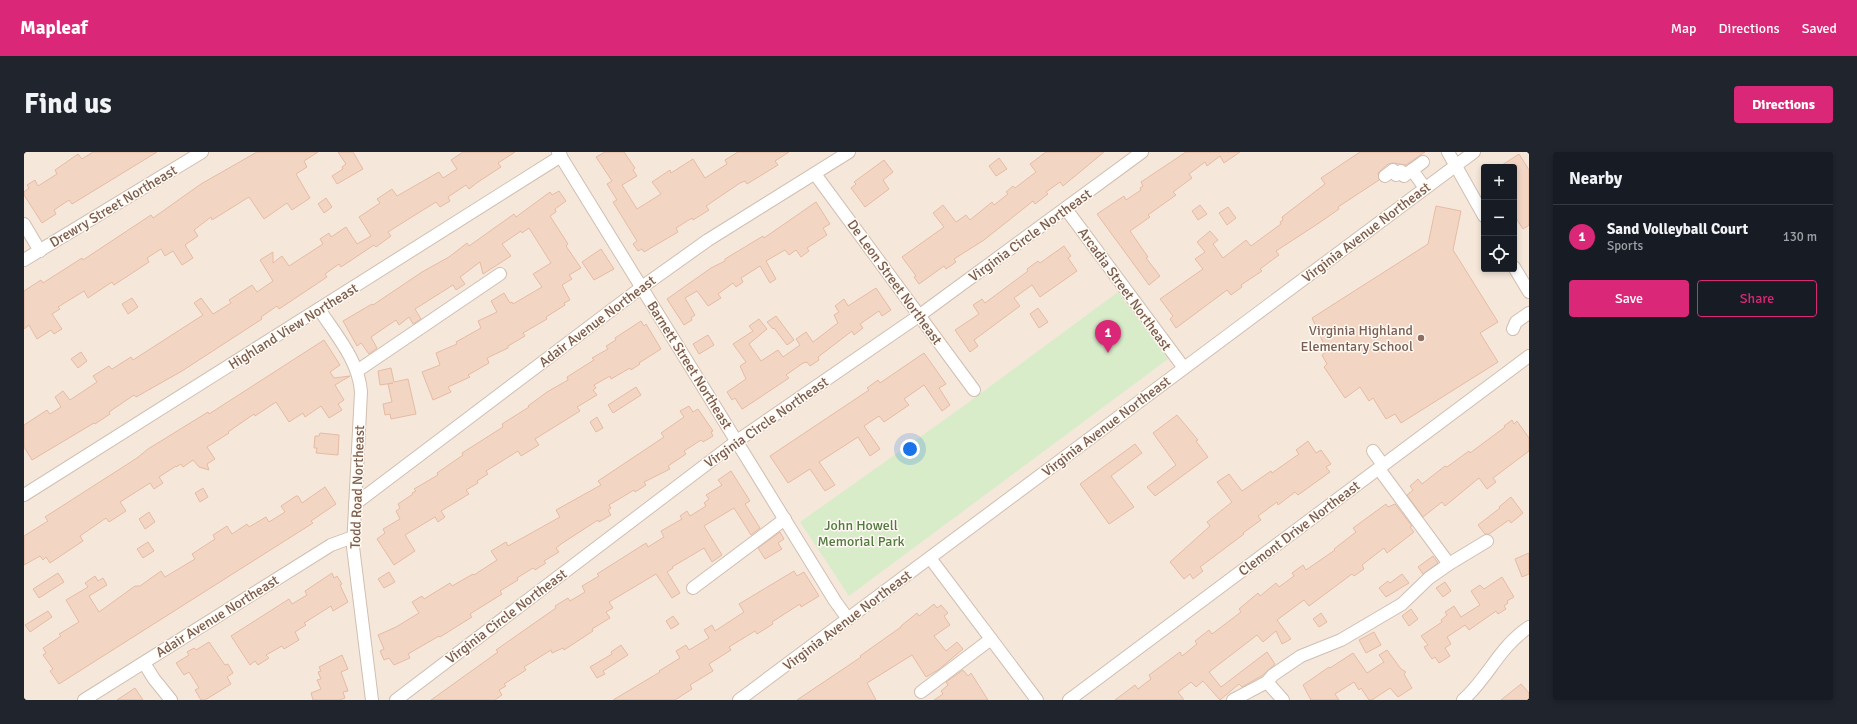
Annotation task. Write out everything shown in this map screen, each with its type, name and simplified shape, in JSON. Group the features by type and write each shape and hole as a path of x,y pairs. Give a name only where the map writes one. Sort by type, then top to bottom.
{"street":[{"name":"Drewry Street Northeast","path":"24,260 202,152"},
{"name":"Adair Avenue Northeast","path":"355,504 642,287 708,240 849,152"},
{"name":"Virginia Circle Northeast","path":"396,700 737,442 920,315 1142,152"},
{"path":"1448,152 1481,211"},
{"name":"Virginia Avenue Northeast","path":"739,700 1474,152"},
{"name":"Barnett Street Northeast","path":"560,154 848,619"},
{"name":"Highland View Northeast","path":"24,495 319,309 560,154"},
{"path":"1385,176 1392,170 1396,175 1401,171 1404,176 1423,162"},
{"path":"1412,170 1426,188"},
{"name":"De Leon Street Northeast","path":"815,174 974,390"},
{"name":"Arcadia Street Northeast","path":"1066,209 1184,368"},
{"path":"24,224 40,251"},
{"path":"1517,272 1529,292"},
{"path":"357,371 500,274"},
{"name":"Todd Road Northeast","path":"319,309 355,365 360,379 361,392 353,537 372,700"},
{"path":"1513,328 1516,322 1529,312"},
{"name":"Clemont Drive Northeast","path":"1069,700 1381,467 1527,353"},
{"path":"1373,451 1381,467 1449,564"},
{"path":"694,588 785,519"},
{"name":"Adair Avenue Northeast","path":"84,700 331,545 353,537"},
{"path":"1233,700 1267,682 1273,675 1301,656 1341,640 1402,604 1429,578 1487,541"},
{"path":"930,558 1037,700"},
{"path":"1463,700 1504,648 1515,636 1529,627"},
{"path":"921,692 991,639"},
{"path":"144,662 154,679 172,700"},
{"path":"1267,682 1283,700"}],"shaded area":[{"path":"24,152 1447,152 1455,166 1474,152 1529,152 1529,700 24,700"}],"green space":[{"name":"John Howell Memorial Park","path":"1118,292 1168,359 849,596 800,522 958,410"}],"building":[{"path":"93,152 157,152 72,204 69,200 54,210 56,214 42,223 24,195 24,192 29,188 27,185 35,180 38,186 57,174 55,170 78,154 82,159"},
{"path":"257,152 318,152 304,161 307,167 296,174 310,198 292,210 287,203 264,219 249,197 212,220 211,217 194,230 198,236 185,245 193,258 182,265 173,251 165,256 161,249 147,258 149,262 114,285 112,282 88,298 84,291 58,307 60,309 52,314 62,329 54,334 51,330 37,339 29,325 24,329 24,291 41,280 43,283 82,258 83,260 151,215 153,218 201,184"},
{"path":"338,152 353,152 363,169 337,184 332,176 343,169 342,167 346,164"},
{"path":"463,152 515,152 498,163 501,167 469,189 466,185 448,197 450,201 440,207 436,202 415,215 388,232 391,236 376,247 374,245 341,267 339,264 325,274 327,277 279,309 277,306 261,317 262,319 182,371 136,397 134,395 109,412 110,414 95,424 94,423 32,460 24,447 24,425 47,410 50,414 61,407 55,397 63,391 70,400 97,382 93,376 109,366 112,369 131,357 133,360 203,315 194,303 201,298 213,314 231,303 229,300 252,285 257,292 273,281 260,260 273,252 273,263 282,256 289,266 323,244 320,239 329,233 331,237 346,227 357,244 371,236 359,217 380,203 377,199 392,189 397,196 439,172 443,178 457,169 451,160"},
{"path":"605,152 624,152 635,168 633,170 637,176 622,185 637,209 661,194 652,182 670,170 671,173 693,159 705,178 727,164 725,160 738,152 789,152 775,161 778,165 747,184 745,181 740,183 706,206 709,210 676,228 678,232 644,252 642,249 638,251 633,244 637,241 613,202 617,200 607,184 612,181 596,157"},
{"path":"1046,152 1104,152 1063,186 1060,182 1046,192 1048,194 1035,204 1033,201 984,240 954,259 956,262 946,269 944,266 919,284 914,277 916,276 902,257 944,227 933,213 943,205 956,222 966,215 970,220 992,202 994,205 1008,194 1006,192 1013,186 1015,188 1036,172 1030,164"},
{"path":"1186,152 1240,152 1224,163 1220,156 1207,166 1205,162 1189,174 1192,178 1173,192 1176,195 1148,215 1150,217 1130,231 1148,257 1146,258 1160,276 1149,285 1097,214 1124,196 1126,200 1141,190 1140,188 1143,186 1141,182"},
{"path":"1360,152 1425,152 1406,165 1393,163 1388,164 1378,173 1379,180 1338,207 1339,209 1319,223 1276,251 1279,255 1260,269 1262,271 1241,285 1242,287 1231,295 1227,290 1176,328 1170,319 1173,316 1160,299 1203,269 1195,259 1205,252 1197,242 1210,231 1218,240 1213,244 1223,258 1246,240 1251,246 1281,224 1280,222 1283,220 1282,217 1325,184 1321,178"},
{"path":"1519,154 1529,170 1529,225 1523,229 1517,220 1517,164 1504,164"},
{"path":"999,158 1007,169 996,176 989,166"},
{"path":"884,160 893,172 883,180 889,189 865,207 851,188 856,184 854,182"},
{"path":"559,191 566,201 555,209 556,212 550,216 568,244 566,246 581,268 569,275 572,279 562,285 570,300 546,317 547,319 523,333 525,336 508,346 508,348 487,358 489,363 468,375 470,377 448,387 451,392 433,400 422,372 440,365 436,353 457,344 456,342 481,328 478,321 497,312 491,301 504,293 510,303 512,302 513,304 542,287 533,274 551,263 529,228 522,233 521,231 502,244 511,256 483,274 480,262 460,277 465,284 456,290 453,285 415,309 421,319 413,324 409,317 399,325 396,320 371,337 377,348 369,354 361,343 357,346 343,321 372,304 373,305 422,272 449,257 467,243 469,246 514,214 516,217 550,192 552,195"},
{"path":"326,198 332,207 324,213 318,204"},
{"path":"816,202 830,224 823,228 827,235 807,248 809,251 801,257 796,250 789,255 785,250 766,261 776,279 770,283 760,266 741,278 743,282 736,287 733,283 718,294 721,298 708,306 697,291 685,298 695,315 691,318 692,320 684,325 667,299 711,268 725,261 725,259 763,236 764,238"},
{"path":"1200,205 1207,214 1198,220 1192,211"},
{"path":"1436,206 1461,211 1453,250 1498,322 1480,333 1498,362 1401,423 1395,414 1386,419 1373,398 1369,401 1360,387 1345,398 1324,367 1327,364 1322,355 1327,351 1312,318 1428,244"},
{"path":"1228,207 1236,218 1227,225 1219,213"},
{"path":"1064,246 1071,256 1068,258 1077,271 1040,297 1032,285 1014,298 1020,306 974,340 978,346 970,352 955,330 979,314 973,305 982,299 985,303 1028,271 1027,269 1038,261 1040,263"},
{"path":"601,249 614,269 594,280 582,262"},
{"path":"876,288 891,310 882,316 879,311 860,324 863,328 854,335 852,331 818,357 819,360 810,366 807,362 803,363 786,375 789,378 744,408 742,409 735,398 732,400 727,392 746,379 740,366 746,362 733,344 753,331 749,326 759,319 767,329 749,344 761,361 778,350 783,357 800,345 796,339 806,332 813,342 838,323 834,315 839,312 835,306 844,299 848,306"},
{"path":"132,298 138,307 128,314 122,304"},
{"path":"1038,308 1048,322 1039,328 1030,314"},
{"path":"776,316 794,340 787,345 774,328 773,329 767,322"},
{"path":"641,321 644,326 646,324 661,349 631,370 630,368 611,379 610,376 594,385 596,388 593,390 597,395 577,407 580,411 535,439 539,445 521,456 518,451 486,471 488,474 477,481 478,483 466,490 469,494 441,511 445,517 438,522 435,517 405,535 415,551 394,565 377,539 385,533 383,529 400,519 396,511 400,508 398,504 413,494 412,493 416,491 414,489 438,475 437,473 463,455 462,453 503,427 502,424 529,407 528,406 547,392 568,380 567,377 594,360 592,358 608,349 606,346 616,340 615,338"},
{"path":"708,335 714,345 699,354 693,344"},
{"path":"324,340 340,365 330,372 334,378 350,376 335,385 344,400 338,404 342,410 329,418 321,406 305,417 303,413 289,422 276,402 255,416 254,414 207,447 215,459 207,464 209,470 199,467 193,460 183,467 181,464 176,466 159,477 163,483 154,489 150,483 120,502 126,511 109,522 106,518 80,536 83,541 50,563 46,557 43,560 40,556 24,565 24,536 48,521 45,517 137,458 148,449 208,412 209,414"},
{"path":"81,352 87,361 78,368 71,359"},
{"path":"924,353 946,384 939,388 950,405 942,411 924,385 904,399 909,405 884,422 879,416 864,426 880,449 870,456 858,437 819,462 835,485 825,491 810,469 788,483 770,456 869,390 867,388 878,380 880,383"},
{"path":"391,368 394,382 408,379 416,414 391,419 390,414 385,415 383,404 392,402 388,384 393,383 380,385 378,371"},
{"path":"636,387 641,395 613,413 608,405"},
{"path":"689,406 693,412 698,409 713,431 711,432 713,436 703,442 701,440 684,451 686,454 668,466 670,469 644,482 646,485 635,492 634,490 609,505 611,508 608,510 611,515 599,522 598,520 561,544 556,548 559,552 544,561 546,563 535,570 533,568 517,578 518,580 500,591 502,594 470,614 472,617 440,637 439,636 408,654 410,658 394,665 389,658 384,660 380,651 384,649 378,635 396,627 419,613 412,602 422,596 424,599 450,583 452,586 473,574 474,575 497,560 491,551 506,542 508,546 560,517 556,510 601,485 598,481 664,437 661,433 684,417 680,411"},
{"path":"1177,415 1198,440 1196,441 1208,457 1155,496 1147,487 1176,465 1153,433"},
{"path":"597,417 603,428 596,432 590,422"},
{"path":"1512,420 1514,424 1517,421 1529,438 1529,451 1493,478 1496,482 1487,489 1479,478 1445,506 1442,502 1423,517 1407,495 1413,490 1410,486 1418,479 1422,484 1445,466 1447,467 1469,451 1470,453"},
{"path":"320,433 339,435 338,455 316,453 317,448 314,448 315,436 319,436"},
{"path":"1308,441 1316,453 1321,450 1331,464 1326,467 1330,472 1298,495 1295,492 1278,505 1277,502 1258,516 1261,520 1200,567 1203,571 1193,579 1190,574 1184,579 1170,562 1210,526 1207,522 1232,502 1217,482 1229,474 1242,491 1271,471 1272,473 1299,454 1296,450"},
{"path":"1135,444 1142,453 1111,476 1134,507 1109,524 1080,484"},
{"path":"731,471 750,501 745,504 760,528 751,535 734,508 704,526 722,555 712,562 704,548 672,567 673,568 667,572 680,593 672,598 656,574 609,602 613,608 606,612 610,618 592,629 593,631 564,650 563,648 552,653 551,650 524,667 526,670 504,684 506,686 499,690 502,695 495,700 431,700 498,652 496,650 556,608 555,606 568,598 570,601 585,592 582,586 599,576 597,574 646,543 648,547 664,537 661,531 682,519 680,516 687,511 690,516 706,506 704,503 709,499 706,495 722,485 718,480"},
{"path":"325,487 336,504 311,521 313,523 59,684 50,671 53,669 43,655 46,653 43,648 61,636 59,634 79,622 66,600 88,587 85,583 95,576 98,581 103,578 107,585 89,596 99,612 135,586 140,586 161,571 165,577 195,559 192,554 215,539 213,535 227,526 232,534 247,524 249,527 266,517 269,522 285,512 281,506 296,496 298,496 302,503"},
{"path":"203,488 208,497 200,502 195,493"},
{"path":"1511,497 1523,513 1511,523 1509,520 1489,534 1485,534 1478,525 1500,508 1499,507"},
{"path":"1386,504 1388,507 1395,504 1412,526 1410,527 1414,532 1387,553 1384,548 1362,565 1364,569 1354,576 1352,574 1309,606 1304,600 1277,620 1291,639 1282,644 1276,631 1263,642 1257,635 1209,672 1221,687 1267,652 1275,664 1263,675 1242,687 1239,684 1220,700 1203,681 1196,687 1191,682 1178,692 1184,700 1115,700 1135,685 1138,689 1151,679 1149,675 1180,652 1182,656 1197,644 1195,641 1209,630 1212,634 1241,612 1239,609 1258,593 1260,596 1276,583 1279,587 1294,576 1292,573 1303,565 1306,570 1335,550 1334,549 1356,532 1353,528"},
{"path":"149,512 155,522 145,529 139,519"},
{"path":"780,532 784,539 778,543 782,549 765,559 758,548"},
{"path":"148,542 154,551 143,558 137,549"},
{"path":"1529,553 1529,574 1522,577 1515,559"},
{"path":"1433,556 1438,563 1423,574 1418,567"},
{"path":"794,571 797,576 804,572 819,596 801,607 800,604 772,622 773,624 757,634 755,631 729,647 731,650 709,664 713,671 690,685 692,689 675,700 613,700 660,672 659,671 680,658 676,651 686,645 689,650 709,638 704,630 712,625 715,631 744,612 739,604"},
{"path":"389,572 395,582 384,588 378,579"},
{"path":"58,573 64,582 39,598 33,589"},
{"path":"332,573 334,578 337,576 342,584 340,585 348,602 333,611 331,606 304,623 306,625 295,632 299,640 284,649 282,646 266,655 269,658 258,665 255,661 250,665 231,636 289,599 292,604 307,595 305,591"},
{"path":"1402,574 1409,583 1386,597 1379,588 1388,581 1390,583"},
{"path":"1502,577 1514,597 1507,601 1508,603 1504,606 1506,609 1498,614 1496,611 1469,630 1465,625 1447,637 1451,644 1445,648 1450,656 1439,663 1435,657 1432,659 1424,647 1428,645 1421,636 1442,622 1441,620 1447,615 1445,612 1454,606 1461,617 1480,605 1471,591 1480,585 1484,589"},
{"path":"1445,582 1451,591 1443,597 1436,588"},
{"path":"934,604 937,608 941,605 948,613 944,616 950,625 934,636 946,651 957,642 963,649 938,670 926,677 912,655 867,683 876,700 797,700 861,657 860,656 901,627 917,613 919,616"},
{"path":"1411,609 1418,619 1409,626 1402,616"},
{"path":"48,611 52,617 30,632 25,625"},
{"path":"1321,613 1327,622 1319,627 1313,619"},
{"path":"673,616 679,624 671,629 666,621"},
{"path":"1374,632 1381,645 1366,653 1359,640"},
{"path":"209,642 225,665 228,664 233,673 227,677 231,684 205,700 201,700 195,690 199,688 189,672 184,675 176,663 189,655 187,652 194,648 196,650"},
{"path":"621,645 628,655 603,671 605,674 597,678 590,667 612,654 611,652"},
{"path":"1387,650 1401,669 1406,672 1404,674 1412,688 1398,697 1390,688 1372,700 1369,700 1361,688 1359,690 1354,682 1335,694 1339,700 1311,700 1303,685 1353,653 1367,673 1384,662 1379,655"},
{"path":"342,655 348,669 341,672 348,691 343,692 345,698 340,700 313,700 311,693 321,689 317,680 321,679 318,672 321,671 319,667"},
{"path":"963,670 968,676 971,673 988,700 934,700 943,694 941,691 948,685 946,682"},
{"path":"1521,684 1529,693 1529,700 1501,700"},
{"path":"135,688 143,700 117,700"}],"place":[{"name":"Virginia Highland Elementary School","path":"1421,338"},
{"name":"Sand Volleyball Court","path":"1108,353"}]}
